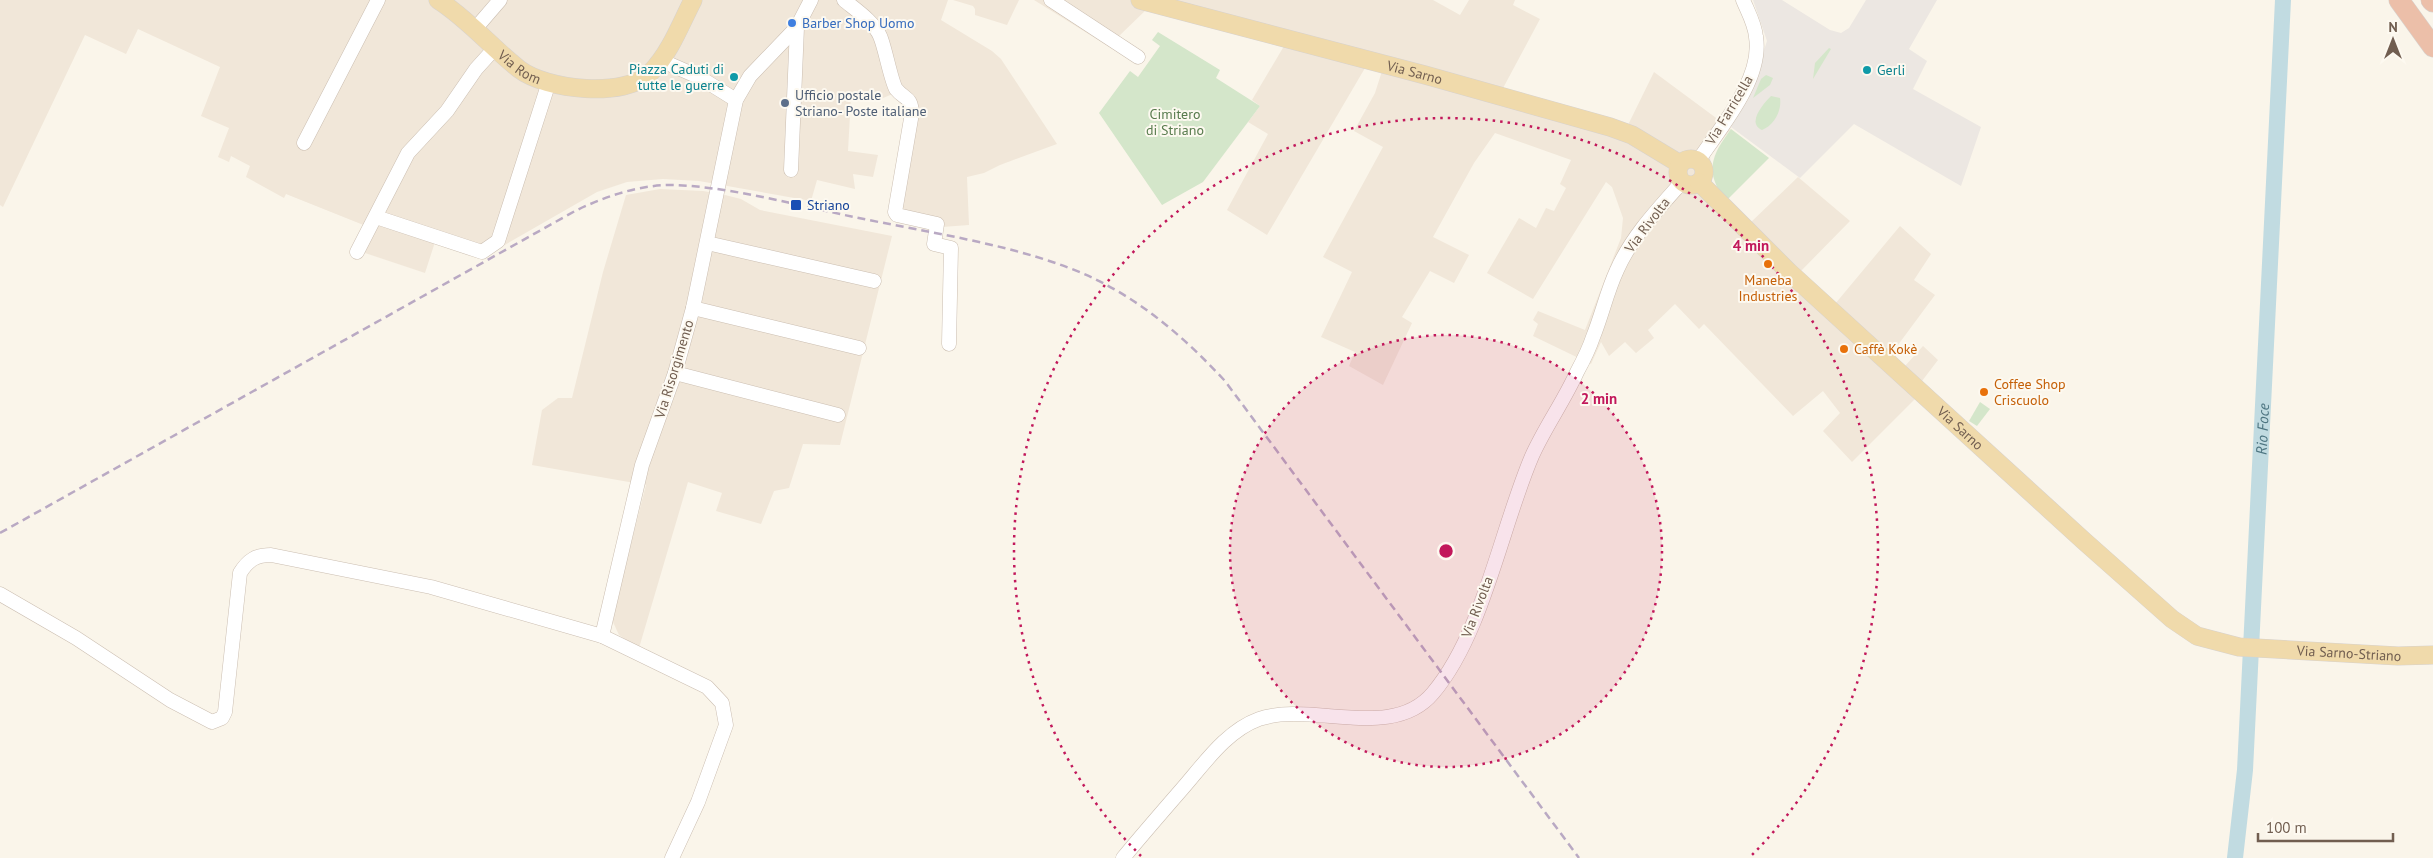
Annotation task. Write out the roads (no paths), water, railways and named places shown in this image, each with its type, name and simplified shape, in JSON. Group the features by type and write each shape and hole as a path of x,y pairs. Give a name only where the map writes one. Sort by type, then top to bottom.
{"highway":[{"path":"2400,0 2433,32"},
{"path":"2400,0 2433,47"}],"main road":[{"name":"Via Rom","path":"438,0 475,29 521,70 549,82 592,90 621,86 639,81 651,73 694,0"},
{"name":"Via Sarno","path":"1140,0 1425,75 1610,127 1632,135 1681,173"},
{"path":"1690,159 1698,161 1704,171 1700,182 1688,185 1681,173 1690,159"},
{"name":"Via Sarno","path":"1700,182 1789,272 2172,619 2197,636 2240,647 2264,648"},
{"name":"Via Sarno-Striano","path":"2264,648 2398,656 2433,655"}],"street":[{"path":"304,143 378,0"},
{"path":"475,29 500,0"},
{"name":"Via Risorgimento","path":"602,636 642,465 675,373 693,308 736,100 750,76 797,27 811,0"},
{"path":"844,0 876,29 881,36 895,88 908,98 912,104 895,212 898,215 937,224 934,244 951,248 949,344"},
{"path":"1051,0 1138,57"},
{"name":"Via Farricella","path":"1698,161 1743,92 1753,70 1757,38 1743,0"},
{"path":"791,170 797,27"},
{"path":"358,252 408,153 447,111 476,70 495,48"},
{"path":"660,60 699,77 736,100"},
{"path":"376,217 482,252 498,242 549,82"},
{"name":"Via Rivolta","path":"1122,858 1218,748 1238,729 1259,719 1280,715 1306,714 1366,719 1394,715 1413,710 1431,696 1456,659 1473,622 1532,456 1569,390 1593,338 1616,271 1632,241 1681,173"},
{"path":"706,243 874,281"},
{"path":"693,308 859,348"},
{"path":"675,373 838,415"},
{"path":"0,594 76,638 170,700 212,722 222,718 225,712 240,573 252,559 261,555 271,555 431,587 602,636 697,681 716,694 726,714 723,735 698,802 672,858"}],"waterway":[{"name":"Rio Foce","path":"2235,858 2245,770 2283,0"}],"railway":[{"path":"0,533 575,211 624,192 663,185 698,187 766,198 977,242 1039,258 1095,279 1149,311 1181,337 1225,381 1579,858"}],"place":[{"name":"Barber Shop Uomo","path":"792,23"},
{"name":"Gerli","path":"1867,70"},
{"name":"Piazza Caduti di tutte le guerre","path":"734,77"},
{"name":"Ufficio postale Striano- Poste italiane","path":"785,103"},
{"name":"Striano","path":"796,205"},
{"name":"Maneba Industries","path":"1768,264"},
{"name":"Caffè Kokè","path":"1844,349"},
{"name":"Coffee Shop Criscuolo","path":"1984,392"}],"park label":[{"name":"Cimitero di Striano","path":"1175,122"}]}
